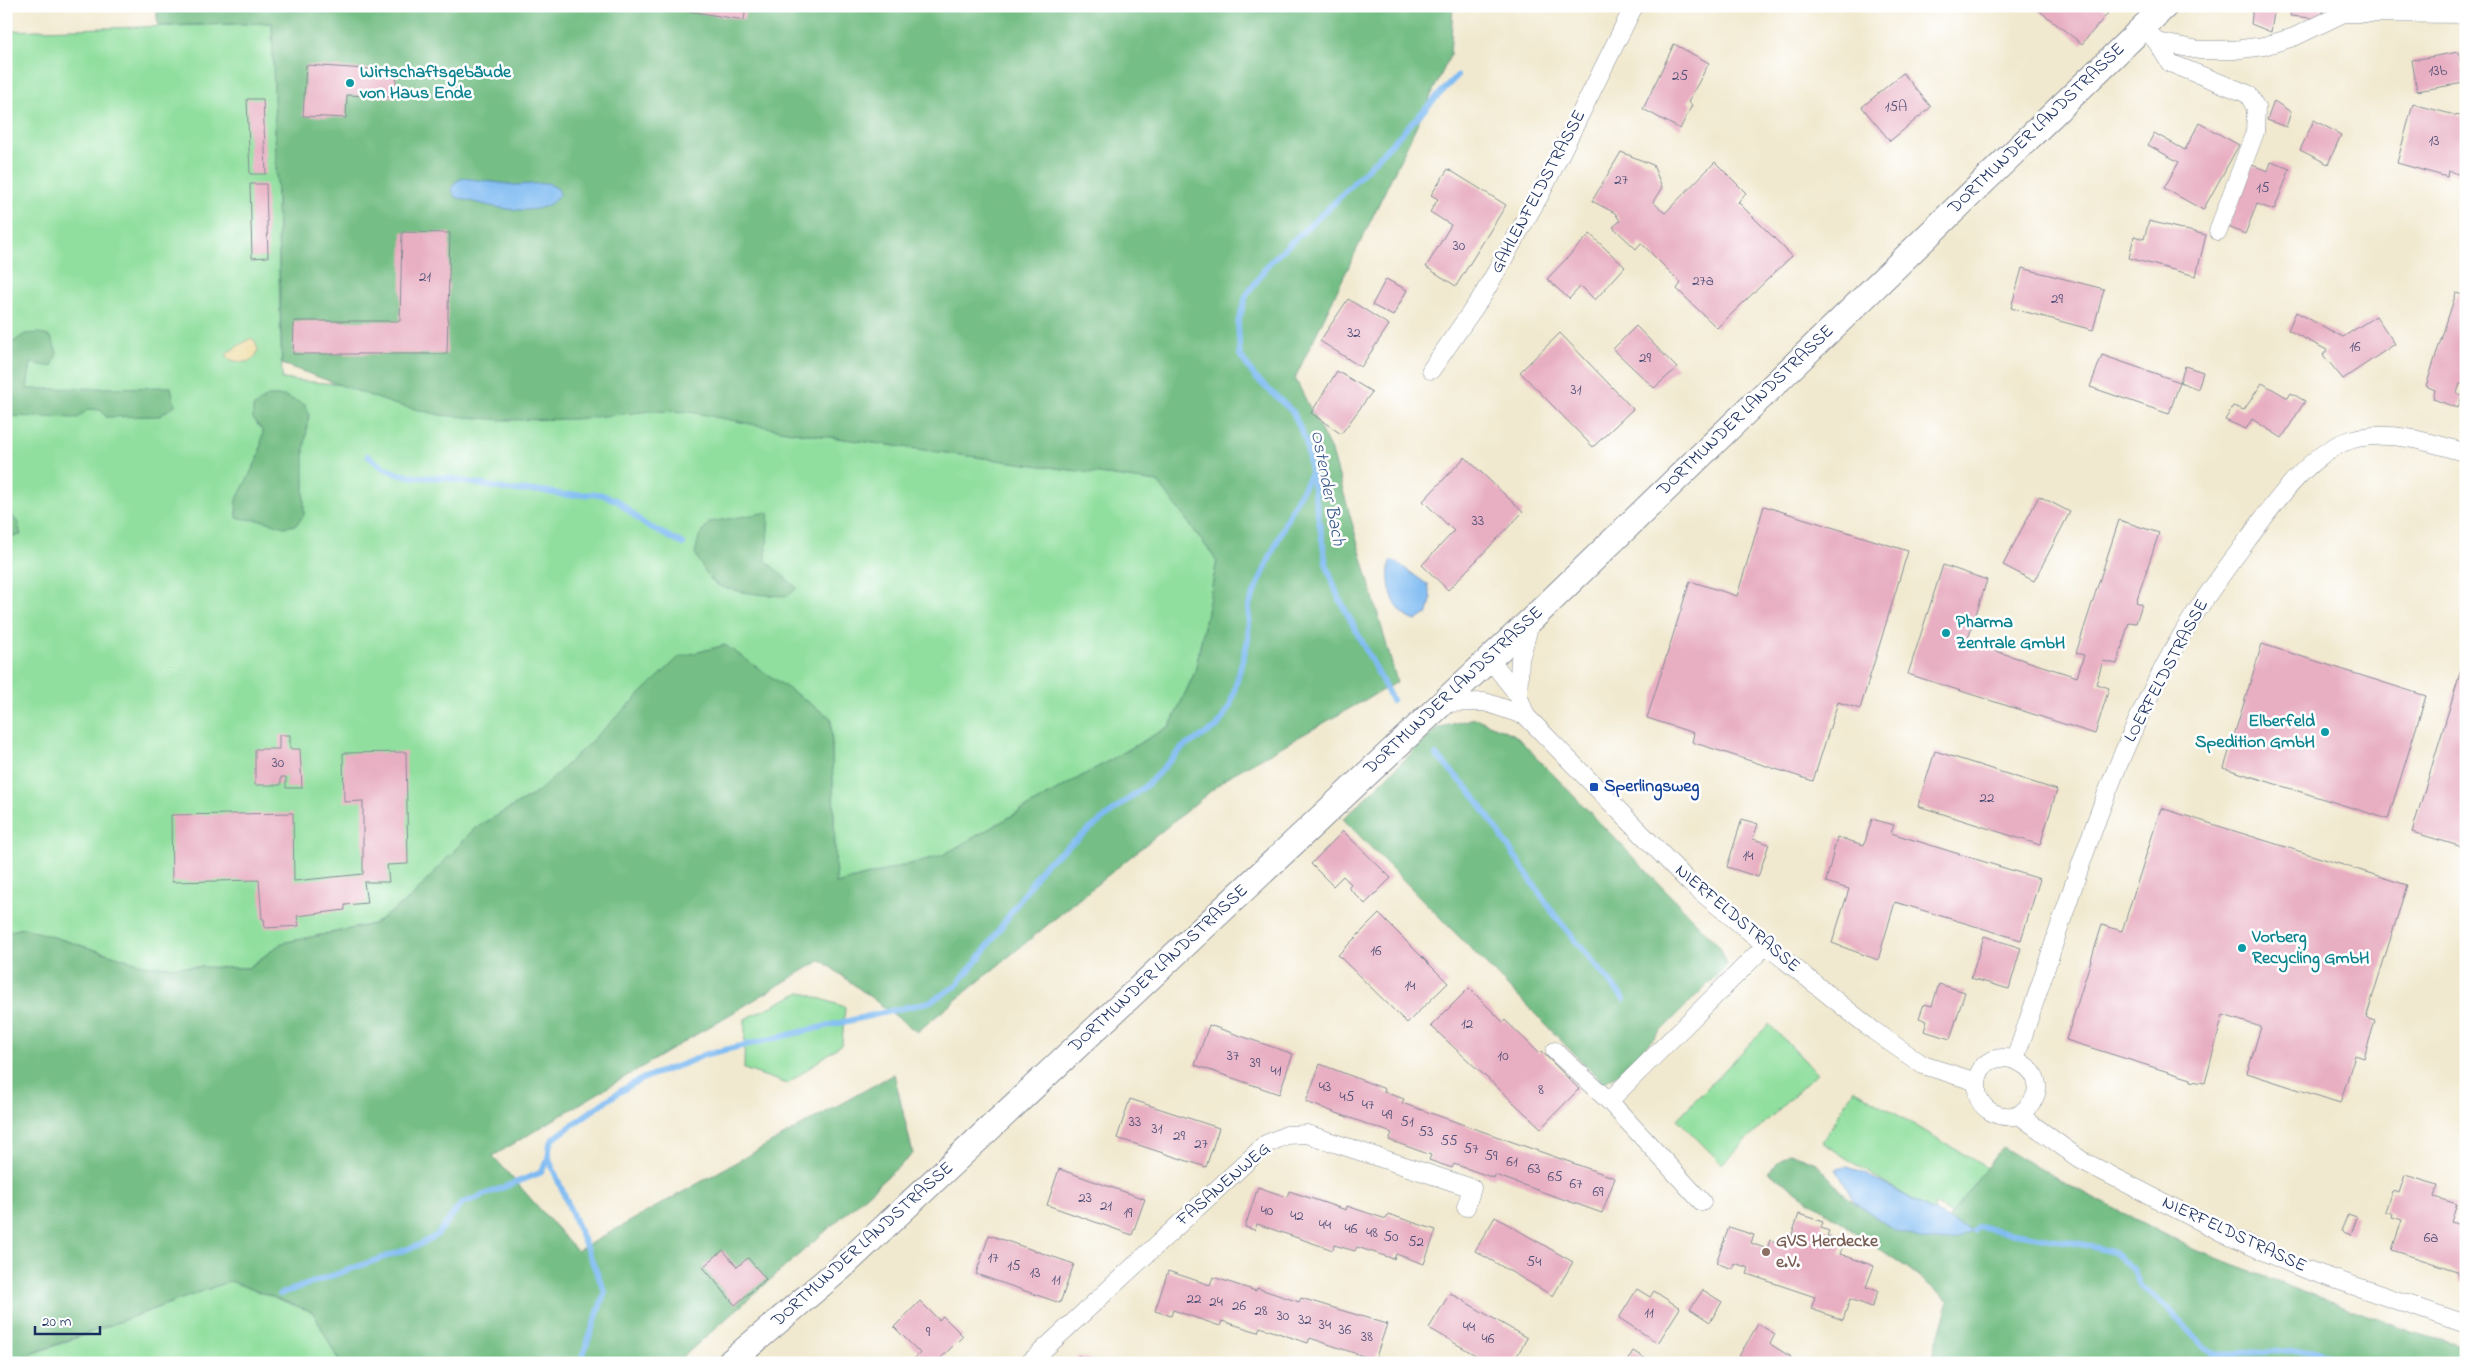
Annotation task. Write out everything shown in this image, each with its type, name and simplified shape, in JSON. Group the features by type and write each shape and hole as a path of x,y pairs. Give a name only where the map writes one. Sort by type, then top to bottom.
{"main road":[{"name":"DORTMUNDER LANDSTRASSE","path":"730,1363 842,1267 1440,703 1532,619 2150,34 2165,6"}],"street":[{"name":"GAHLENFELDSTRASSE","path":"1431,370 1483,295 1529,214 1634,6"},
{"path":"2150,34 2199,50 2234,50 2264,46 2294,37 2344,13 2466,14"},
{"path":"2150,34 2170,63 2248,94 2256,108 2255,132 2218,232"},
{"name":"LOERFELDSTRASSE","path":"2015,1059 2088,844 2142,712 2180,638 2206,596 2270,509 2315,460 2351,440 2395,437 2424,441 2466,453"},
{"name":"NIERFELDSTRASSE","path":"1518,695 1520,659 1532,619"},
{"name":"NIERFELDSTRASSE","path":"1490,658 1518,695 1526,716 1690,883 1867,1026 1923,1066 1977,1082"},
{"name":"NIERFELDSTRASSE","path":"1440,703 1485,702 1526,716"},
{"path":"1608,1101 1766,945"},
{"path":"1555,1050 1608,1101 1702,1202"},
{"path":"2000,1058 2015,1059 2030,1069 2036,1083 2036,1094 2029,1107 2019,1115 1997,1116 1985,1108 1977,1094 1977,1082 1981,1072 1988,1064 2000,1058"},
{"name":"NIERFELDSTRASSE","path":"2019,1115 2081,1160 2227,1234 2299,1267 2466,1324"},
{"name":"FASANENWEG","path":"1029,1363 1266,1144 1287,1135 1307,1134 1472,1188 1466,1207"}],"green space":[{"path":"156,6 1453,6 1450,56 1295,378 1333,455 1397,682 1229,776 917,1032 821,960 493,1156 577,1251 894,1074 913,1154 676,1363 340,1363 313,1312 230,1281 6,1363 6,932 24,928 148,966 248,968 282,943 374,924 412,897 474,829 538,792 679,657 725,645 831,718 836,884 943,855 1170,726 1195,672 1217,561 1158,482 786,431 690,412 652,411 574,419 504,420 440,415 393,404 282,364 272,23 158,26"},
{"path":"272,23 282,379 377,388 675,379 786,431 1159,482 1217,561 1195,672 1170,726 943,855 836,884 831,718 538,792 474,829 412,897 374,924 282,943 248,968 148,966 24,928 6,932 6,31"},
{"path":"39,333 51,337 57,353 52,367 31,363 27,389 171,387 175,405 160,416 106,417 101,410 88,409 78,418 6,416 6,347 25,334"},
{"path":"268,396 285,396 305,405 309,415 304,451 304,515 296,525 284,527 265,521 237,518 236,501 259,456 263,431 253,419 253,407"},
{"path":"6,507 18,523 21,535 6,537"},
{"path":"769,512 766,561 797,588 788,596 752,594 724,588 714,583 695,553 699,537 710,522"},
{"path":"1475,718 1515,735 1720,947 1727,965 1617,1075 1603,1083 1343,819 1437,728"},
{"path":"801,992 845,1007 842,1044 787,1084 744,1069 745,1019"},
{"path":"1769,1024 1817,1073 1722,1164 1677,1119"},
{"path":"1854,1089 1987,1168 1952,1215 1934,1204 1935,1212 1920,1204 1822,1142"},
{"path":"2002,1147 2067,1184 2195,1250 2412,1332 2466,1347 2466,1363 1930,1363 1949,1301 1909,1269 1768,1172 1789,1153 1816,1163 1847,1197 1894,1230 1943,1226"},
{"path":"230,1281 313,1312 340,1363 8,1363"}],"sand":[{"path":"251,338 255,341 258,350 253,359 241,362 227,358 227,353"}],"water":[{"path":"463,178 515,185 548,183 558,189 560,194 551,203 540,208 526,210 495,207 455,197 452,190 455,182"},
{"path":"1390,561 1396,562 1428,585 1431,599 1428,613 1416,621 1402,612 1392,597 1389,579"},
{"path":"1848,1167 1974,1231 1951,1241 1923,1239 1894,1230 1854,1201 1836,1169"}],"building":[{"path":"657,6 746,6 744,20"},
{"path":"2033,6 2100,6 2108,13 2082,44"},
{"path":"2253,6 2274,13 2271,32 2251,24"},
{"path":"2292,6 2323,6 2322,19 2290,16"},
{"path":"1674,44 1709,63 1688,102 1692,105 1680,129 1643,109"},
{"path":"2459,52 2464,83 2417,91 2412,60"},
{"name":"Wirtschaftsgebäude von Haus Ende","path":"306,65 397,71 395,97 347,95 346,118 303,116"},
{"path":"1903,73 1931,107 1890,141 1862,107"},
{"path":"247,99 263,99 266,174 250,174"},
{"path":"2274,101 2291,112 2286,127 2267,120"},
{"path":"2413,104 2466,118 2466,176 2448,171 2447,177 2397,163"},
{"path":"2314,120 2341,135 2328,164 2300,150"},
{"path":"2199,123 2239,145 2203,210 2164,188 2179,162 2148,145 2154,133 2185,150"},
{"path":"1621,152 1653,165 1662,187 1653,202 1665,213 1715,162 1746,193 1738,202 1792,256 1717,328 1677,289 1681,283 1641,243 1636,249 1613,227 1620,221 1615,213 1592,201"},
{"path":"2271,162 2290,169 2274,210 2257,204 2245,234 2228,227 2252,165 2268,171"},
{"path":"1448,169 1506,205 1456,286 1426,267 1451,225 1430,212 1438,199 1431,195"},
{"path":"250,184 266,184 268,257 252,258"},
{"path":"2149,221 2206,235 2196,276 2129,258 2134,236 2144,239"},
{"path":"402,232 450,233 447,354 293,354 294,321 400,321"},
{"path":"1590,234 1625,267 1595,300 1581,286 1569,299 1547,279"},
{"path":"2022,268 2104,289 2093,330 2011,308"},
{"path":"1386,279 1407,290 1393,316 1372,305"},
{"path":"2456,293 2466,296 2466,384 2460,384 2457,393 2462,396 2458,408 2433,399 2435,390 2426,386"},
{"path":"1348,299 1389,325 1361,367 1320,341"},
{"path":"2296,312 2343,337 2376,316 2395,344 2343,379 2323,355 2327,350 2288,330"},
{"path":"1636,326 1677,368 1654,388 1613,349"},
{"path":"1560,333 1633,409 1593,447 1520,372"},
{"path":"2102,355 2180,382 2169,414 2090,387"},
{"path":"2185,366 2203,372 2198,389 2180,382"},
{"path":"1337,371 1372,392 1341,434 1311,413"},
{"path":"2262,383 2288,398 2291,393 2305,401 2282,438 2252,419 2246,429 2225,420 2233,406 2244,410"},
{"path":"1465,457 1523,512 1448,590 1422,565 1454,531 1423,501"},
{"path":"2039,496 2070,512 2034,581 2003,565"},
{"path":"1764,506 1908,551 1860,709 1838,702 1813,781 1692,742 1694,733 1647,718 1690,581 1737,596"},
{"name":"Pharma Zentrale GmbH","path":"2119,520 2159,533 2136,602 2142,604 2136,623 2129,622 2117,664 2103,661 2096,684 2109,688 2095,734 1908,674 1943,565 1987,580 1967,642 2077,677 2084,655 2076,653"},
{"name":"Elberfeld Spedition GmbH","path":"2262,644 2426,696 2388,819 2224,768"},
{"path":"2466,658 2466,848 2412,832"},
{"path":"279,735 290,735 290,749 300,749 302,788 286,788 286,777 281,777 281,785 255,785 255,749 279,749"},
{"path":"1935,751 2057,790 2040,845 1918,806"},
{"path":"406,752 408,864 387,865 389,882 364,882 367,903 345,905 345,910 297,916 299,926 265,928 264,919 262,919 259,880 172,882 171,815 293,813 294,881 363,874 363,801 344,802 343,753"},
{"name":"Vorberg Recycling GmbH","path":"2161,808 2407,885 2366,1018 2375,1021 2364,1058 2355,1055 2340,1103 2247,1073 2261,1027 2223,1015 2205,1083 2191,1081 2191,1079 2066,1040 2102,925 2122,931"},
{"path":"1742,819 1758,824 1753,839 1769,844 1758,877 1727,867"},
{"path":"1872,819 1894,825 1891,833 2040,879 2021,940 1895,902 1878,960 1832,943 1849,889 1826,882 1837,837 1864,845"},
{"path":"1343,831 1391,878 1365,904 1348,887 1351,884 1343,876 1333,886 1311,864"},
{"path":"1379,914 1448,983 1407,1023 1338,955"},
{"path":"1984,936 2021,948 2009,989 1971,978"},
{"path":"1939,984 1965,992 1950,1039 1924,1031 1927,1021 1919,1018 1924,1004 1932,1006"},
{"path":"1469,988 1503,1022 1505,1020 1539,1053 1541,1051 1579,1089 1541,1128 1431,1026"},
{"path":"1209,1025 1293,1054 1279,1094 1195,1065"},
{"path":"1320,1064 1385,1089 1384,1092 1404,1099 1402,1103 1615,1178 1602,1213 1495,1175 1494,1178 1454,1164 1452,1168 1429,1160 1431,1155 1389,1140 1392,1133 1306,1102"},
{"path":"1130,1099 1219,1128 1206,1167 1117,1138"},
{"path":"1059,1169 1145,1199 1132,1235 1047,1205"},
{"path":"2405,1175 2438,1185 2434,1197 2457,1204 2451,1222 2466,1227 2466,1285 2459,1280 2457,1271 2392,1250 2402,1220 2392,1217 2393,1214 2385,1211 2392,1191 2399,1193"},
{"path":"1258,1187 1287,1197 1289,1191 1346,1210 1347,1206 1386,1219 1388,1214 1436,1230 1424,1264 1396,1254 1394,1259 1357,1247 1355,1251 1334,1245 1333,1250 1257,1224 1255,1230 1245,1227"},
{"path":"1799,1214 1823,1222 1821,1228 1829,1231 1827,1236 1844,1242 1840,1254 1874,1266 1866,1287 1878,1291 1872,1307 1850,1299 1843,1320 1811,1309 1815,1297 1747,1274 1749,1268 1734,1263 1733,1269 1716,1263 1729,1227 1754,1235 1751,1243 1767,1249 1770,1240 1788,1246"},
{"path":"2348,1214 2357,1217 2351,1235 2341,1231"},
{"path":"1495,1217 1573,1262 1553,1296 1475,1251"},
{"path":"989,1235 1074,1264 1060,1303 976,1274"},
{"path":"723,1250 737,1267 748,1258 766,1279 735,1305 703,1267"},
{"path":"1168,1271 1210,1285 1213,1277 1256,1291 1257,1288 1299,1302 1301,1298 1387,1324 1375,1360 1310,1338 1308,1343 1260,1327 1258,1332 1222,1321 1220,1326 1173,1310 1171,1316 1155,1311"},
{"path":"1637,1289 1650,1297 1654,1291 1680,1308 1658,1343 1619,1318"},
{"path":"1703,1290 1722,1302 1710,1322 1690,1309"},
{"path":"1450,1293 1527,1338 1513,1363 1489,1363 1429,1328"},
{"path":"920,1301 939,1320 943,1316 963,1336 936,1363 910,1363 920,1353 894,1327"},
{"path":"1758,1324 1775,1334 1770,1344 1791,1357 1787,1363 1750,1363 1739,1356"},
{"path":"1633,1351 1652,1363 1626,1363"},
{"path":"1078,1356 1098,1362 1098,1363 1076,1363"}],"waterway":[{"name":"Ostender Bach","path":"1392,700 1337,594 1326,563 1306,442 1293,412 1255,377 1240,355 1238,323 1246,296 1270,262 1335,202 1457,76"},
{"path":"368,456 382,467 398,474 415,477 447,478 509,490 544,491 564,495 600,494 618,501 644,524 683,544"},
{"path":"580,1363 605,1292 549,1159 549,1147 553,1139 625,1088 703,1055 929,1002 955,987 983,953 1044,865 1149,783 1183,747 1216,728 1230,706 1248,640 1249,605 1290,512 1310,475"},
{"path":"1436,755 1472,793 1556,917 1624,999"},
{"path":"280,1294 419,1245 437,1235 461,1204 540,1173 549,1159"},
{"path":"1974,1231 1977,1227 2081,1244 2113,1252 2133,1269 2140,1286 2154,1295 2213,1354 2312,1350 2354,1363"}],"place":[{"name":"Wirtschaftsgebäude von Haus Ende","path":"350,83"},
{"name":"Pharma Zentrale GmbH","path":"1946,633"},
{"name":"Elberfeld Spedition GmbH","path":"2325,732"},
{"name":"Sperlingsweg","path":"1594,787"},
{"name":"Vorberg Recycling GmbH","path":"2242,948"},
{"name":"GVS Herdecke e.V.","path":"1766,1252"}]}
